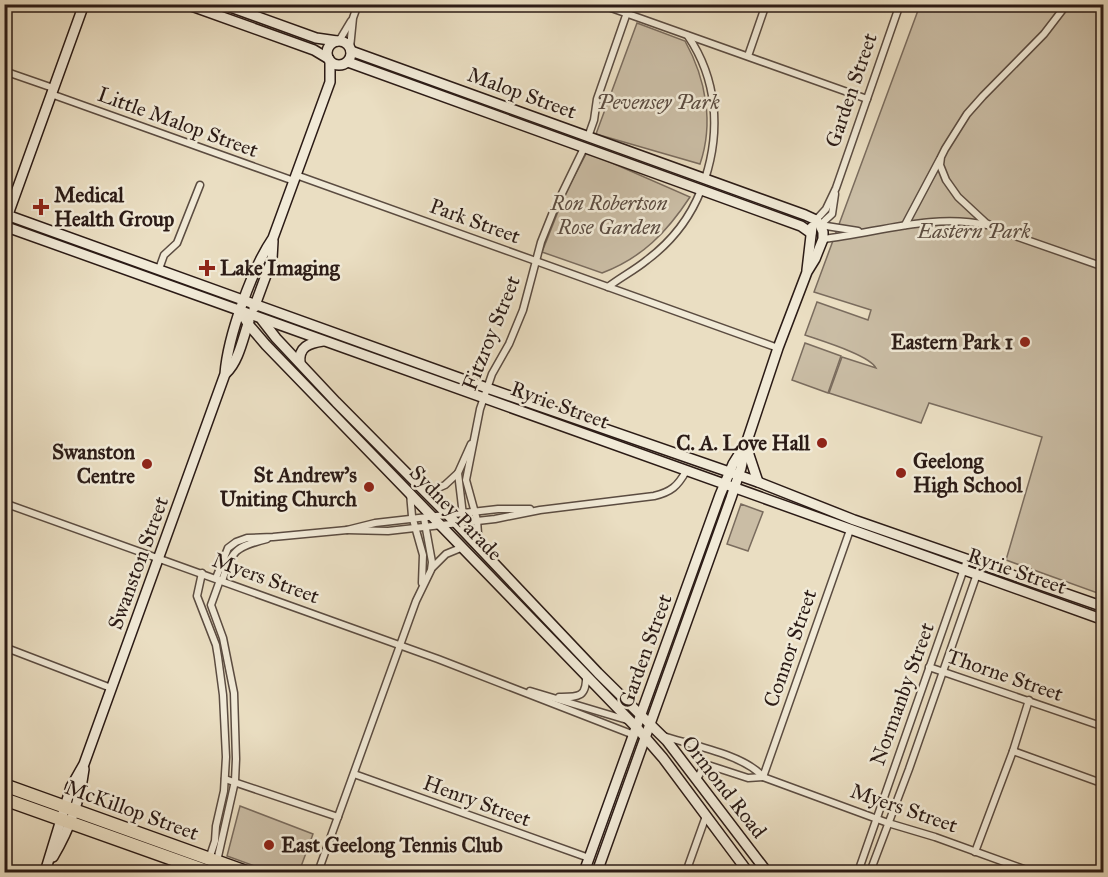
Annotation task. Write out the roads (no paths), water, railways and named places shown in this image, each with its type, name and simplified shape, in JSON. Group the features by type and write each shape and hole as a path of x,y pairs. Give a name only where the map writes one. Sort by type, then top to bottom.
{"highway":[{"name":"McKillop Street","path":"4,785 69,808 194,864"},
{"name":"McKillop Street","path":"4,799 194,864 213,860 246,873"},
{"path":"194,864 206,865 207,872"}],"street":[{"path":"5,220 84,4"},
{"path":"186,4 200,7 314,50 338,66 348,62 353,18"},
{"path":"222,4 316,38 345,43 351,50"},
{"path":"329,60 328,48 338,41 353,18 358,4"},
{"path":"600,4 867,99"},
{"name":"Fitzroy Street","path":"479,548 477,520 466,480 485,392 519,321 552,212 584,148 594,120 597,99 630,4"},
{"path":"748,56 766,4"},
{"name":"Garden Street","path":"807,272 812,241 811,232 836,188 900,4"},
{"path":"905,225 956,130 978,102 1044,34 1067,4"},
{"path":"267,33 271,22"},
{"path":"608,287 649,260 665,245 689,215 705,179 714,147 714,106 711,85 703,62 688,35"},
{"name":"Malop Street","path":"351,50 755,196 818,222"},
{"name":"Swanston Street","path":"329,60 330,82"},
{"name":"Malop Street","path":"348,62 801,226 811,232"},
{"name":"Swanston Street","path":"46,870 69,808 82,785 84,764 225,374 227,352 261,256 273,238 330,82 348,62"},
{"name":"Little Malop Street","path":"4,71 52,91 295,178"},
{"path":"941,157 941,167 954,192 977,217 993,227"},
{"name":"Park Street","path":"295,178 537,261 778,348"},
{"path":"159,269 164,255 177,243 200,185"},
{"path":"751,208 755,196"},
{"name":"Ryrie Street","path":"5,220 159,269 256,304 687,471 1104,620"},
{"name":"Ryrie Street","path":"5,220 254,319 759,482 854,520 1104,607"},
{"path":"818,222 823,232 823,239 905,225 958,221 993,227 1104,267"},
{"path":"818,222 865,231"},
{"name":"Swanston Street","path":"225,374 229,371 254,319 256,304 272,259 273,238"},
{"name":"Garden Street","path":"597,873 646,738 655,730 661,696 739,476 746,444 778,348 807,272 823,239"},
{"name":"Sydney Parade","path":"254,319 427,493 456,519 646,738"},
{"name":"Sydney Parade","path":"254,319 410,492 428,517 440,524 636,725 655,730"},
{"path":"300,363 303,348 313,342 325,341"},
{"name":"Fitzroy Street","path":"427,493 445,485 458,472 473,440"},
{"path":"746,444 759,482"},
{"name":"Garden Street","path":"584,873 728,472 746,444"},
{"path":"347,530 375,523 428,517 477,520 509,517 540,510 658,496 675,488 687,471"},
{"path":"458,472 462,513"},
{"path":"410,492 413,519 423,555 422,587"},
{"name":"Myers Street","path":"5,503 515,688 552,705 636,725"},
{"path":"213,860 235,781 234,693 223,638 212,605 226,551 236,542 250,537 416,528 456,519 462,513 505,508 540,510"},
{"path":"456,519 462,513"},
{"path":"318,873 399,646 430,570 432,557 426,526 428,517"},
{"path":"850,530 854,520"},
{"name":"Connor Street","path":"763,777 850,530"},
{"path":"219,580 230,557 240,549 273,537"},
{"path":"704,538 716,543"},
{"path":"236,542 240,549"},
{"path":"430,570 446,554 463,547"},
{"name":"Normanby Street","path":"858,873 967,560"},
{"name":"Normanby Street","path":"870,873 980,565"},
{"path":"202,573 197,596 216,645 224,695 225,779 216,826 213,860"},
{"path":"681,605 692,610"},
{"path":"4,647 111,688"},
{"name":"Thorne Street","path":"929,667 1104,727"},
{"path":"552,697 574,697 581,694 586,686 586,673"},
{"name":"Myers Street","path":"515,688 552,697 636,725"},
{"path":"650,692 661,696"},
{"path":"975,852 1013,751 1029,700"},
{"name":"Myers Street","path":"655,730 752,766 763,777"},
{"name":"Ormond Road","path":"655,730 697,779 767,873"},
{"name":"Ormond Road","path":"646,738 748,873"},
{"path":"225,744 236,745"},
{"path":"1013,751 1104,784"},
{"path":"697,779 705,766 716,767 720,754"},
{"path":"623,765 635,770"},
{"name":"Myers Street","path":"716,767 748,778 763,777 975,852 1012,869 1032,873"},
{"name":"Henry Street","path":"354,774 589,858"},
{"path":"225,779 338,817"},
{"path":"686,873 706,816"}],"place":[{"name":"Medical Health Group","path":"41,207"},
{"name":"Lake Imaging","path":"207,268"},
{"name":"Eastern Park 1","path":"1025,342"},
{"name":"C. A. Love Hall","path":"822,443"},
{"name":"Swanston Centre","path":"147,464"},
{"name":"Geelong High School","path":"901,473"},
{"name":"St Andrew's Uniting Church","path":"369,487"},
{"name":"East Geelong Tennis Club","path":"269,845"}],"park label":[{"name":"Pevensey Park","path":"658,102"},
{"name":"Ron Robertson Rose Garden","path":"609,215"},
{"name":"Eastern Park","path":"974,231"}]}
